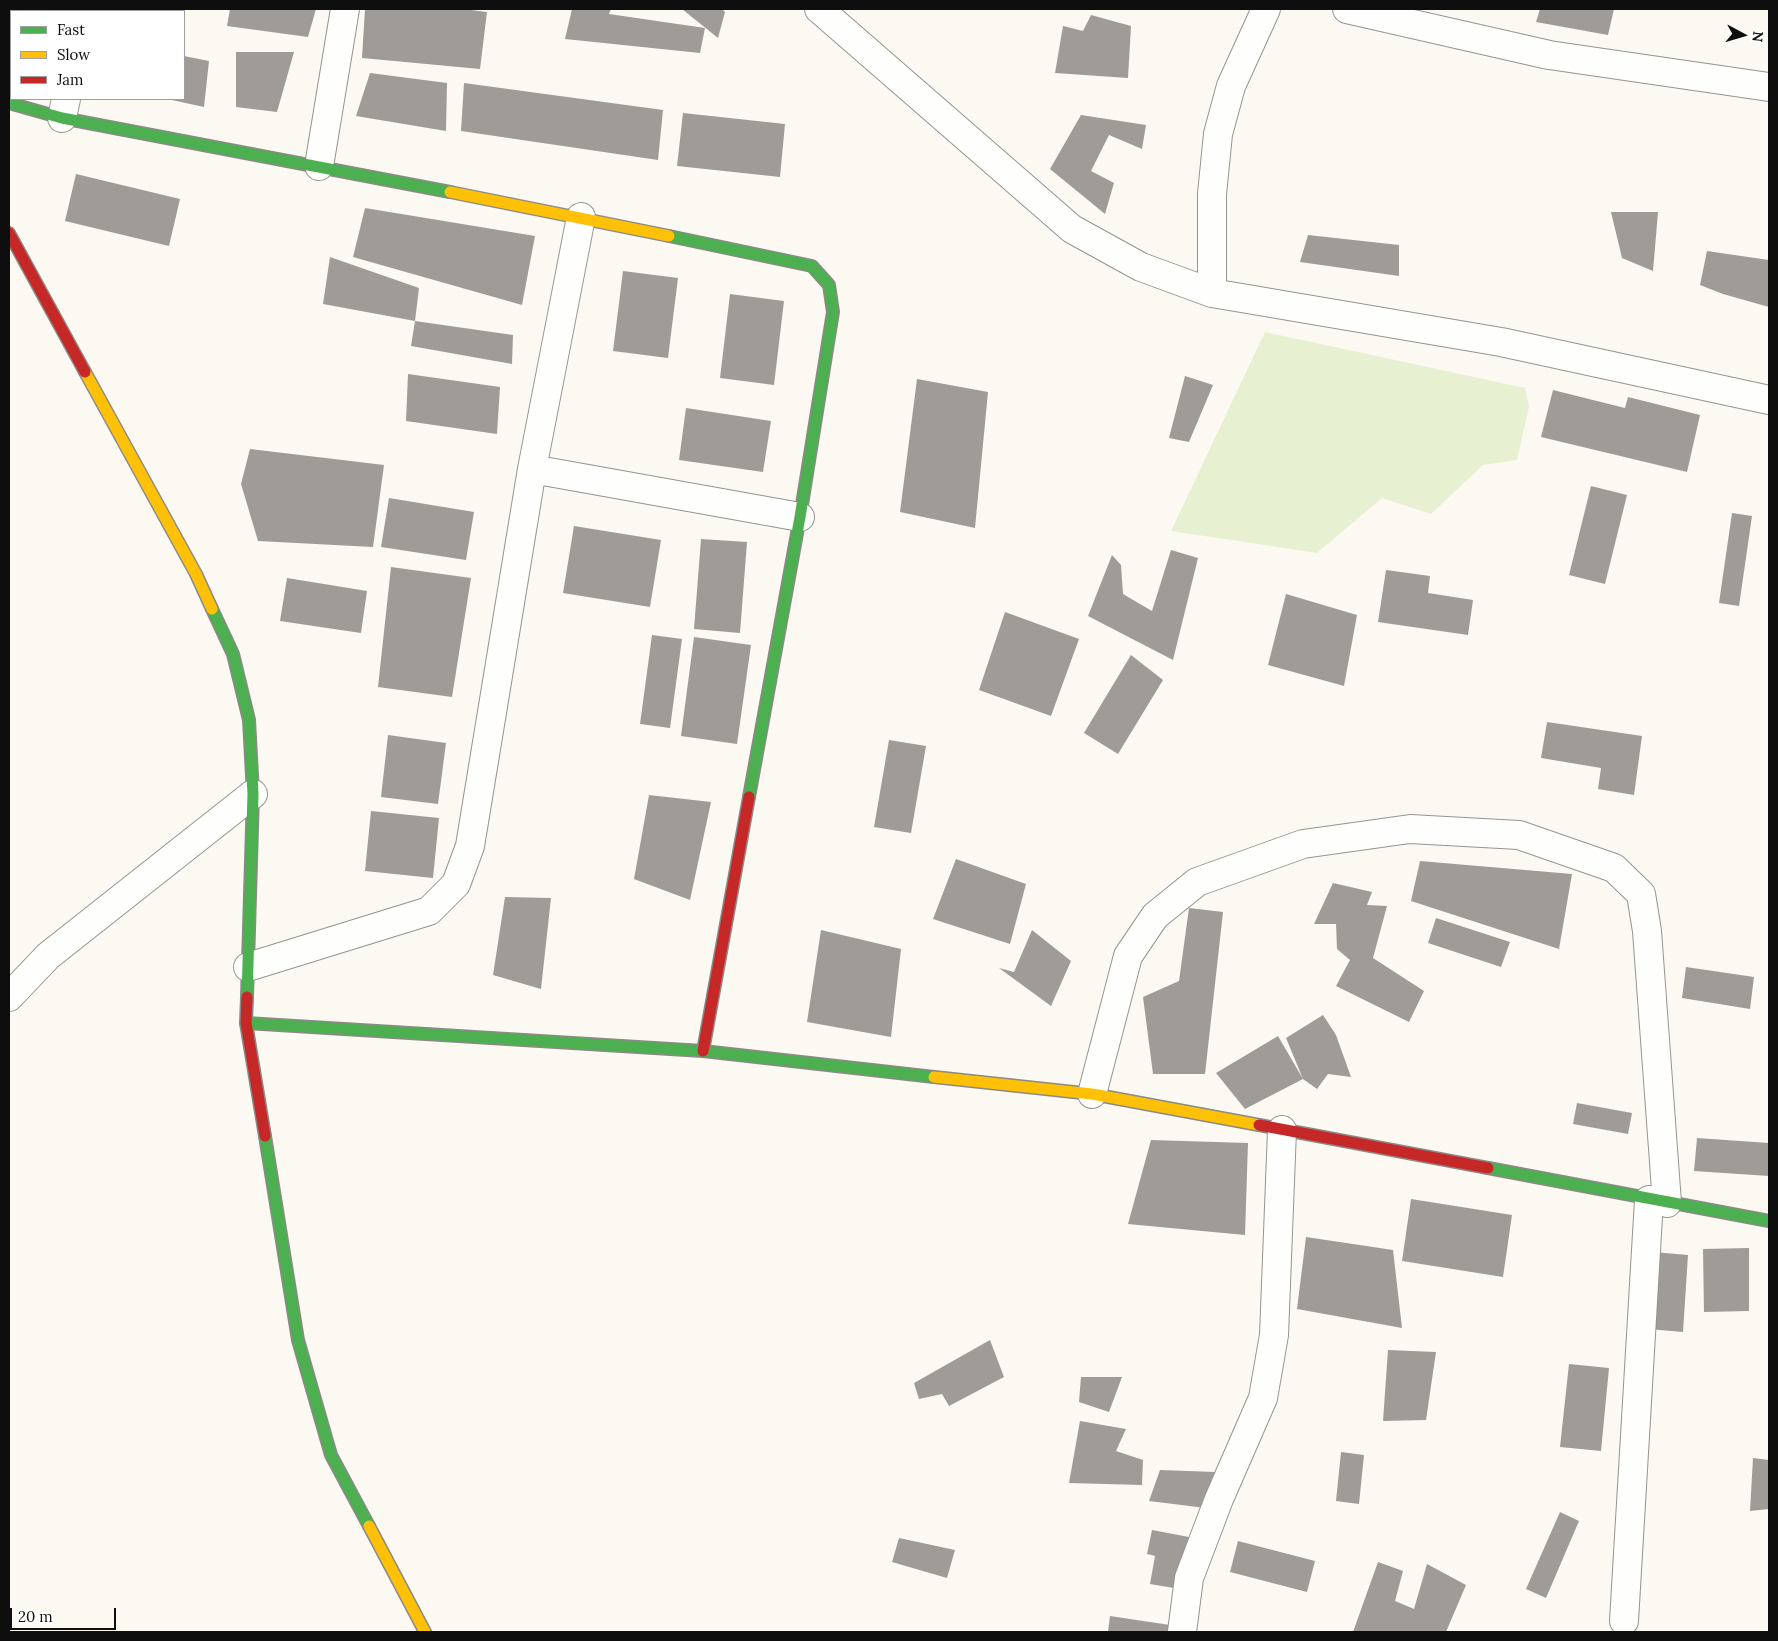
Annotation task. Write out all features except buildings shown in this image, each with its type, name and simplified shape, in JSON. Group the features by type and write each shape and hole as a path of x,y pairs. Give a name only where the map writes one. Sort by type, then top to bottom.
{"street":[{"path":"319,166 344,9"},
{"path":"819,9 1072,229 1142,267 1212,293 1501,342 1769,400"},
{"path":"1212,293 1212,194 1218,134 1231,86 1266,9"},
{"path":"1347,9 1549,55 1769,87"},
{"path":"9,103 64,109 319,166 581,217 812,266 829,285 833,312 800,517 703,1050"},
{"path":"248,967 429,911 456,884 470,846 532,470 581,217"},
{"path":"9,233 196,574 233,654 249,720 253,794 246,1023 298,1340 331,1455 426,1632"},
{"path":"532,470 800,517"},
{"path":"9,997 48,956 253,794"},
{"path":"1092,1094 1128,956 1155,916 1197,882 1303,844 1410,829 1519,835 1614,868 1641,894 1647,932 1658,1202 1624,1621"},
{"path":"246,1023 703,1050 1092,1094 1769,1222"},
{"path":"1182,1632 1189,1578 1218,1499 1263,1398 1274,1335 1282,1130"}],"green space":[{"path":"1265,332 1525,388 1529,407 1517,460 1483,465 1431,514 1382,498 1317,553 1171,531"}],"traffic: fast":[{"path":"9,103 62,118 450,192"},
{"path":"669,236 812,266 829,285 833,312 800,517 749,797"},
{"path":"212,609 233,654 249,720 253,794 247,997"},
{"path":"246,1023 703,1051 934,1077"},
{"path":"265,1136 298,1340 331,1455 369,1526"},
{"path":"1488,1168 1769,1221"}],"traffic: slow":[{"path":"450,192 669,236"},
{"path":"85,372 196,574 212,609"},
{"path":"934,1077 1092,1094 1259,1125"},
{"path":"369,1526 425,1632"}],"traffic: jam":[{"path":"9,233 85,372"},
{"path":"703,1051 749,797"},
{"path":"247,997 246,1023 265,1136"},
{"path":"1259,1125 1488,1168"}]}
